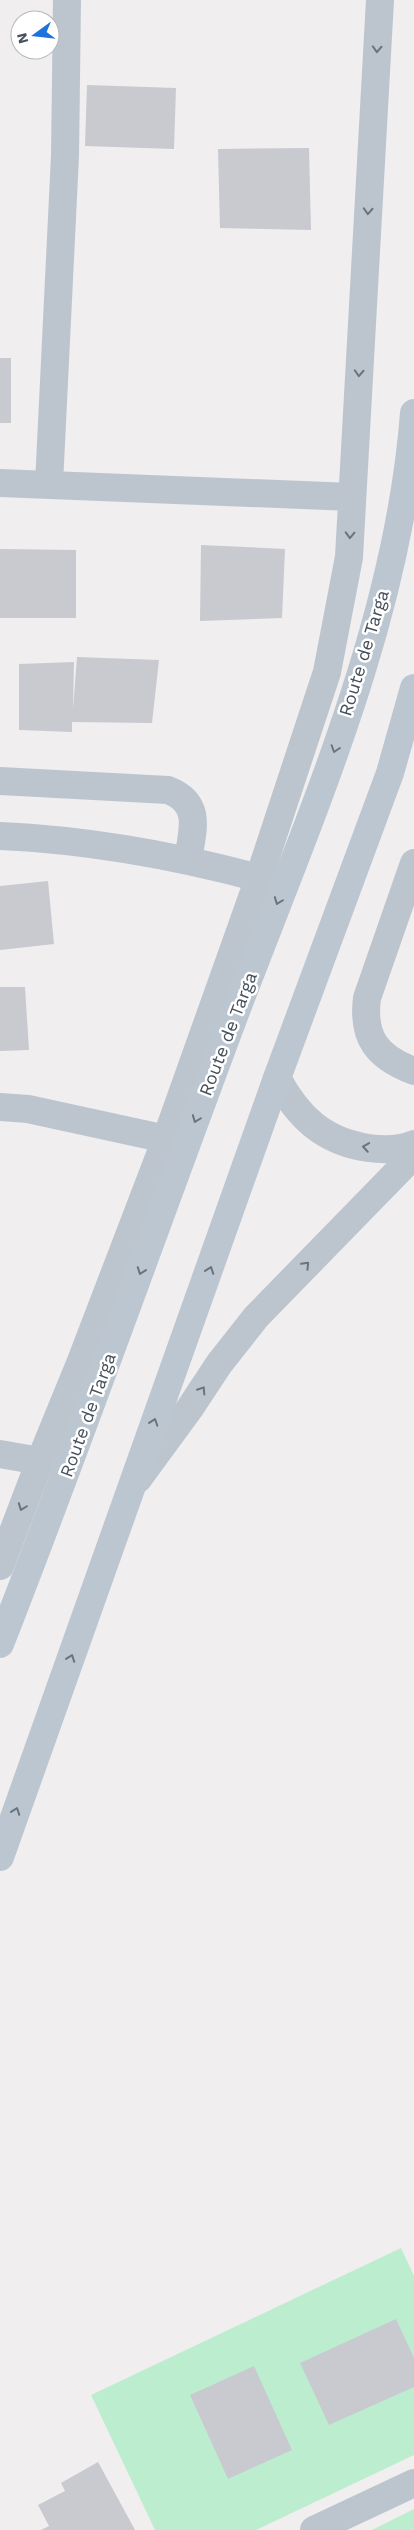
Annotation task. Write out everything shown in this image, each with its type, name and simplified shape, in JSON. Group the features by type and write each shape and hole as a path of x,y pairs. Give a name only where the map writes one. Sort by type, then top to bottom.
{"main road":[{"name":"Route de Targa","path":"0,1644 102,1378 192,1128 328,768 366,655 390,568 408,474 414,413"},
{"path":"0,1857 278,1078 390,773 414,688"}],"street":[{"path":"49,484 65,156 67,0"},
{"path":"0,1566 166,1139 259,878 327,672 349,557 380,0"},
{"path":"0,483 352,497"},
{"path":"0,781 168,790 182,796 192,812 194,828 188,859"},
{"path":"0,836 57,838 188,859 259,878"},
{"path":"414,863 367,998 365,1018 374,1045 385,1057 398,1065 414,1071"},
{"path":"278,1078 290,1101 308,1121 329,1136 354,1146 380,1150 406,1148 414,1144"},
{"path":"0,1107 28,1110 166,1139"},
{"path":"132,1486 190,1408 219,1364 256,1317 414,1155"},
{"path":"0,1454 40,1461"},
{"path":"314,2530 414,2483"}],"green space":[{"path":"401,2248 414,2276 414,2455 256,2530 155,2530 91,2395"},
{"path":"414,2509 414,2530 372,2530"}],"building":[{"path":"87,85 176,88 174,149 85,146"},
{"path":"309,148 311,230 220,228 218,149"},
{"path":"0,358 11,358 11,423 0,423"},
{"path":"201,545 285,549 282,618 200,621"},
{"path":"0,549 76,550 76,618 0,618"},
{"path":"77,657 159,660 152,723 72,722 72,732 19,730 19,664 74,662 73,710"},
{"path":"48,881 54,944 0,950 0,886"},
{"path":"0,987 25,987 29,1050 0,1051"},
{"path":"396,2319 414,2358 414,2387 329,2425 300,2363"},
{"path":"254,2366 292,2450 228,2479 190,2395"},
{"path":"98,2462 135,2530 41,2530 49,2526 38,2505 65,2491 61,2483"}]}
